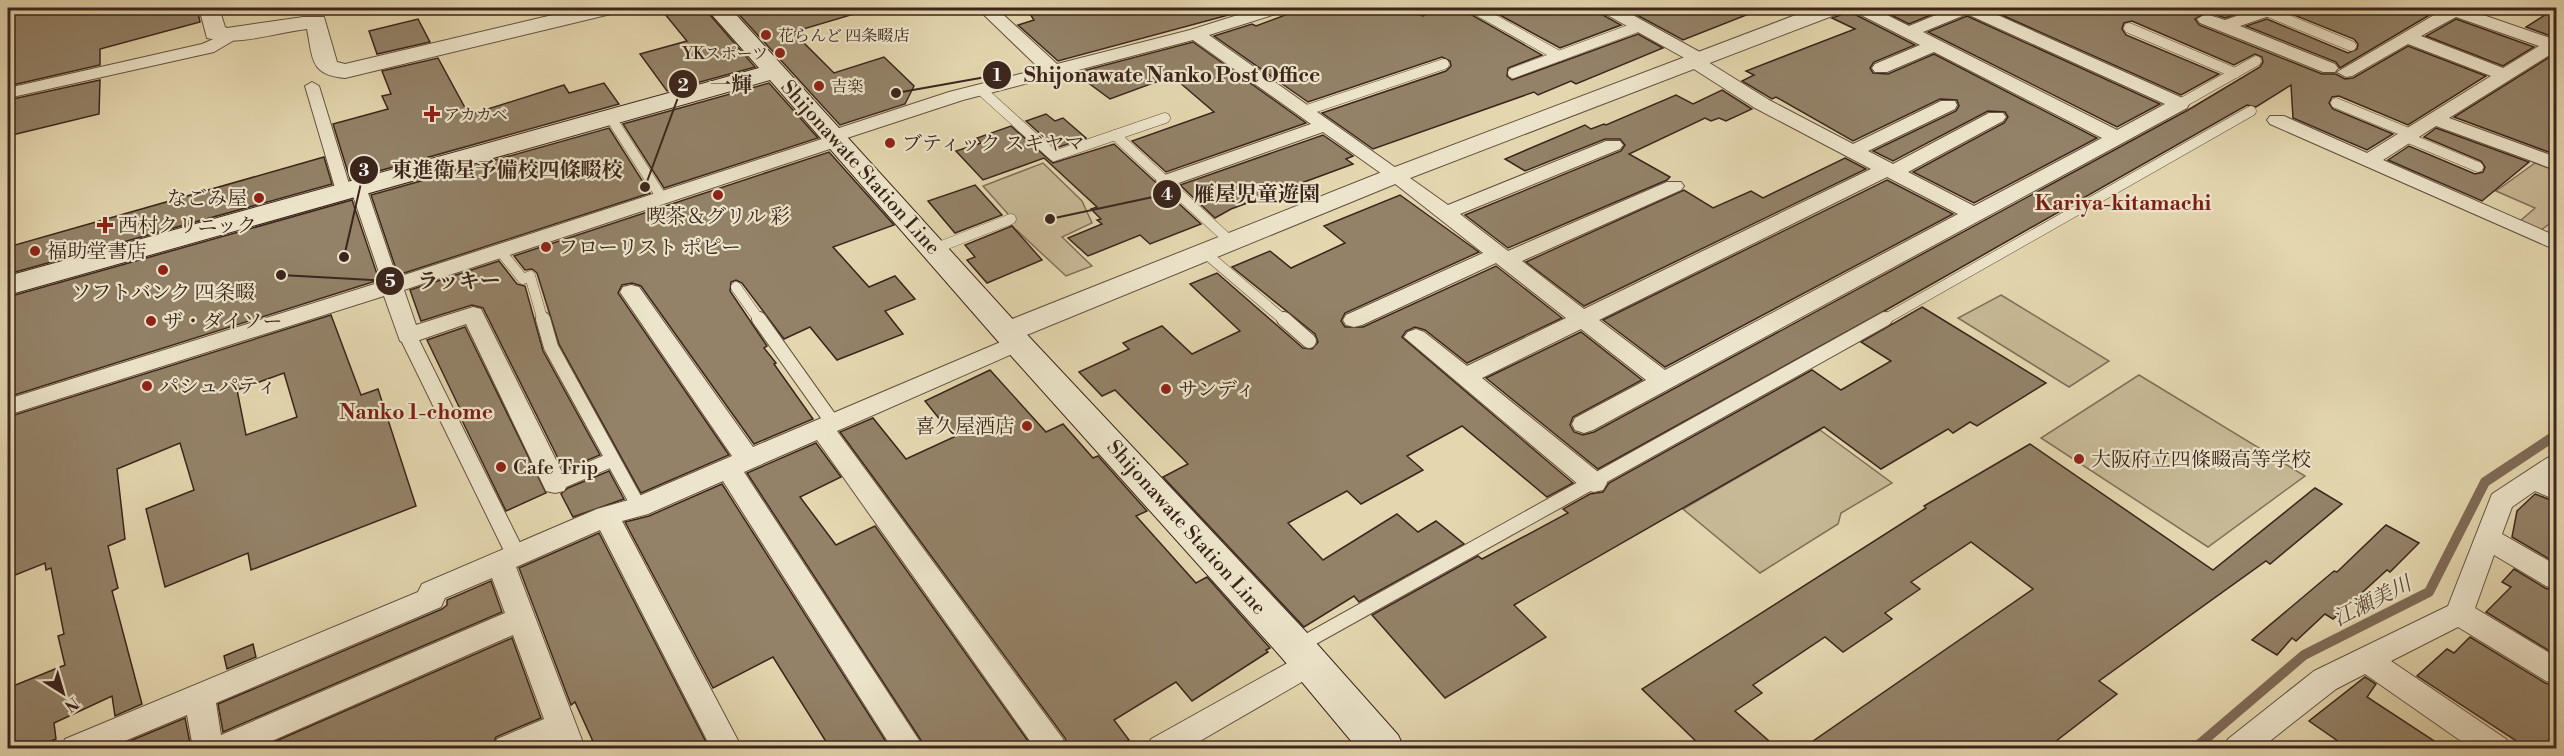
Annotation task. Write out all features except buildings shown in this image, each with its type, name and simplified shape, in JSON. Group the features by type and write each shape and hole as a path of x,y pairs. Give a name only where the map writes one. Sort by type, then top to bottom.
{"main road":[{"path":"718,8 775,71"},
{"name":"Shijonawate Station Line","path":"8,286 775,71 1012,337 1303,655 1383,748"}],"street":[{"path":"209,8 215,33 232,36"},
{"path":"8,93 208,48 232,36 295,23 316,22 326,65 332,70 345,71 607,8"},
{"path":"986,8 1052,70 1047,74"},
{"path":"8,406 391,284 501,252 981,90 1196,34 1275,8"},
{"path":"1608,8 1698,61 1762,104 1975,215"},
{"path":"76,748 200,698 430,599 432,592 508,558 606,516 639,507 827,426 1012,337 1204,252 1396,175 1832,8"},
{"path":"1861,8 2117,138"},
{"path":"1909,32 1967,8 2180,104"},
{"path":"2225,26 2270,9"},
{"path":"2206,19 2338,70 2407,38 2451,9 2554,45"},
{"path":"1196,34 1396,175 1663,381"},
{"path":"2407,38 2505,75"},
{"path":"1881,68 1935,45"},
{"path":"2369,160 2554,45"},
{"path":"312,86 351,189 391,284 408,336 508,558 521,619 565,737 508,748"},
{"path":"1584,424 2180,104"},
{"path":"1853,151 1948,105"},
{"path":"1465,377 1890,171 1995,117"},
{"path":"2434,119 2556,165"},
{"path":"2277,120 2556,244"},
{"path":"1166,181 1325,125"},
{"path":"1445,213 1613,145"},
{"path":"1354,320 1674,186"},
{"path":"631,292 738,464 909,748"},
{"path":"408,336 473,314 555,484"},
{"path":"1416,337 1594,483"},
{"path":"827,426 1052,748"},
{"path":"2239,748 2325,680 2459,613 2501,501 2549,478"},
{"path":"606,516 728,748"},
{"path":"2487,538 2556,578"},
{"path":"2459,613 2556,672"},
{"path":"225,748 521,619"},
{"path":"1162,748 1303,655"},
{"path":"2366,659 2495,748"},
{"path":"200,698 208,748"}],"lane":[{"path":"1473,8 1559,56"},
{"path":"2270,9 2351,46"},
{"path":"1514,73 1640,26"},
{"path":"2129,28 2235,73"},
{"path":"2180,104 2256,61"},
{"path":"1304,111 1444,64"},
{"path":"981,90 1054,156 1165,118"},
{"path":"2336,103 2478,167"},
{"path":"1303,655 1594,483 2251,111"},
{"path":"611,118 662,198"},
{"path":"1115,135 1231,242"},
{"path":"934,249 1011,219"},
{"path":"501,252 523,279 530,276 551,347 611,460 639,507"},
{"path":"1204,252 1309,341"},
{"path":"736,287 827,426"},
{"path":"555,484 611,460"}],"shaded area":[{"path":"1043,163 1082,201 1092,223 1062,237 1092,266 1066,276 1010,224 1008,214 983,186"},
{"path":"2535,163 2556,171 2556,219 2541,230 2520,221 2535,208 2496,191"},
{"path":"2001,295 2109,361 2069,387 1958,318"},
{"path":"2139,375 2305,476 2208,547 2041,438"},
{"path":"1820,430 1892,483 1841,513 1838,524 1760,573 1683,509"}],"waterway":[{"name":"江瀬美川","path":"2195,748 2304,655 2429,592 2485,482 2556,435"}],"place":[{"name":"花らんど 四条畷店","path":"766,35"},
{"name":"YKスポーツ","path":"780,53"},
{"name":"吉楽","path":"819,86"},
{"name":"Shijonawate Nanko Post Office","path":"896,93"},
{"name":"アカカベ","path":"432,114"},
{"name":"ブティック スギヤマ","path":"890,143"},
{"name":"一輝","path":"645,187"},
{"name":"喫茶＆グリル 彩","path":"718,195"},
{"name":"なごみ屋","path":"259,198"},
{"name":"雁屋児童遊園","path":"1050,219"},
{"name":"西村クリニック","path":"105,225"},
{"name":"フローリスト ポピー","path":"546,247"},
{"name":"福助堂書店","path":"35,251"},
{"name":"東進衛星予備校四條畷校","path":"344,257"},
{"name":"ソフトバンク 四条畷","path":"163,270"},
{"name":"ラッキー","path":"281,275"},
{"name":"ザ・ダイソー","path":"151,321"},
{"name":"パシュパティ","path":"147,386"},
{"name":"サンディ","path":"1166,389"},
{"name":"喜久屋酒店","path":"1027,426"},
{"name":"大阪府立四條畷高等学校","path":"2079,459"},
{"name":"Cafe Trip","path":"501,467"}],"district":[{"name":"Kariya-kitamachi","path":"2123,203"},
{"name":"Nanko 1-chome","path":"416,412"}]}
